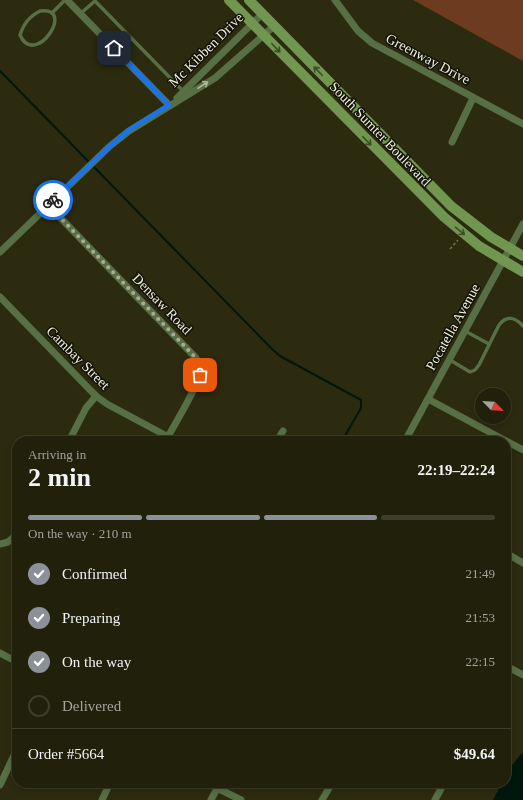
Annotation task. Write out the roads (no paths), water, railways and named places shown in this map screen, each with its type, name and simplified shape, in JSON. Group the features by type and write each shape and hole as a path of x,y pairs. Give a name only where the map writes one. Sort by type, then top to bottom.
{"main road":[{"name":"South Sumter Boulevard","path":"229,0 425,199 463,233 503,262 523,272"},
{"name":"South Sumter Boulevard","path":"249,0 438,194 471,222 510,249 523,256"}],"street":[{"path":"66,0 169,105"},
{"name":"Greenway Drive","path":"335,0 358,31 372,43 523,124"},
{"name":"Mc Kibben Drive","path":"169,105 262,14"},
{"name":"Mc Kibben Drive","path":"0,252 110,146 129,130 215,78 274,26"},
{"path":"452,142 473,98"},
{"name":"Densaw Road","path":"48,205 190,352 199,364 200,370 198,381 169,436"},
{"name":"Pocatella Avenue","path":"408,436 523,224"},
{"name":"Cambay Street","path":"0,297 96,396 107,404 166,436"},
{"path":"72,436 86,408 96,396"},
{"path":"428,399 497,436"},
{"path":"280,436 283,431"},
{"path":"511,444 523,450"},
{"path":"0,544 8,542 12,538"},
{"path":"511,556 523,563"},
{"path":"0,653 12,659"},
{"path":"511,669 523,675"},
{"path":"0,785 12,760"},
{"path":"102,800 108,788"},
{"path":"211,800 217,788"},
{"path":"221,788 241,800"},
{"path":"322,800 329,788"},
{"path":"435,800 441,788"}],"lane":[{"path":"52,13 66,0"},
{"path":"80,14 95,1 183,91"},
{"path":"40,11 48,11 52,13 56,20 56,24 45,39 31,44 22,40 20,35 23,25 28,19 40,11"},
{"path":"450,360 470,372 475,370 499,325 506,319 510,318 517,320 523,326"},
{"path":"465,331 489,344"}],"waterway":[{"path":"0,71 272,349 280,356 361,400 361,408 345,436"}]}
